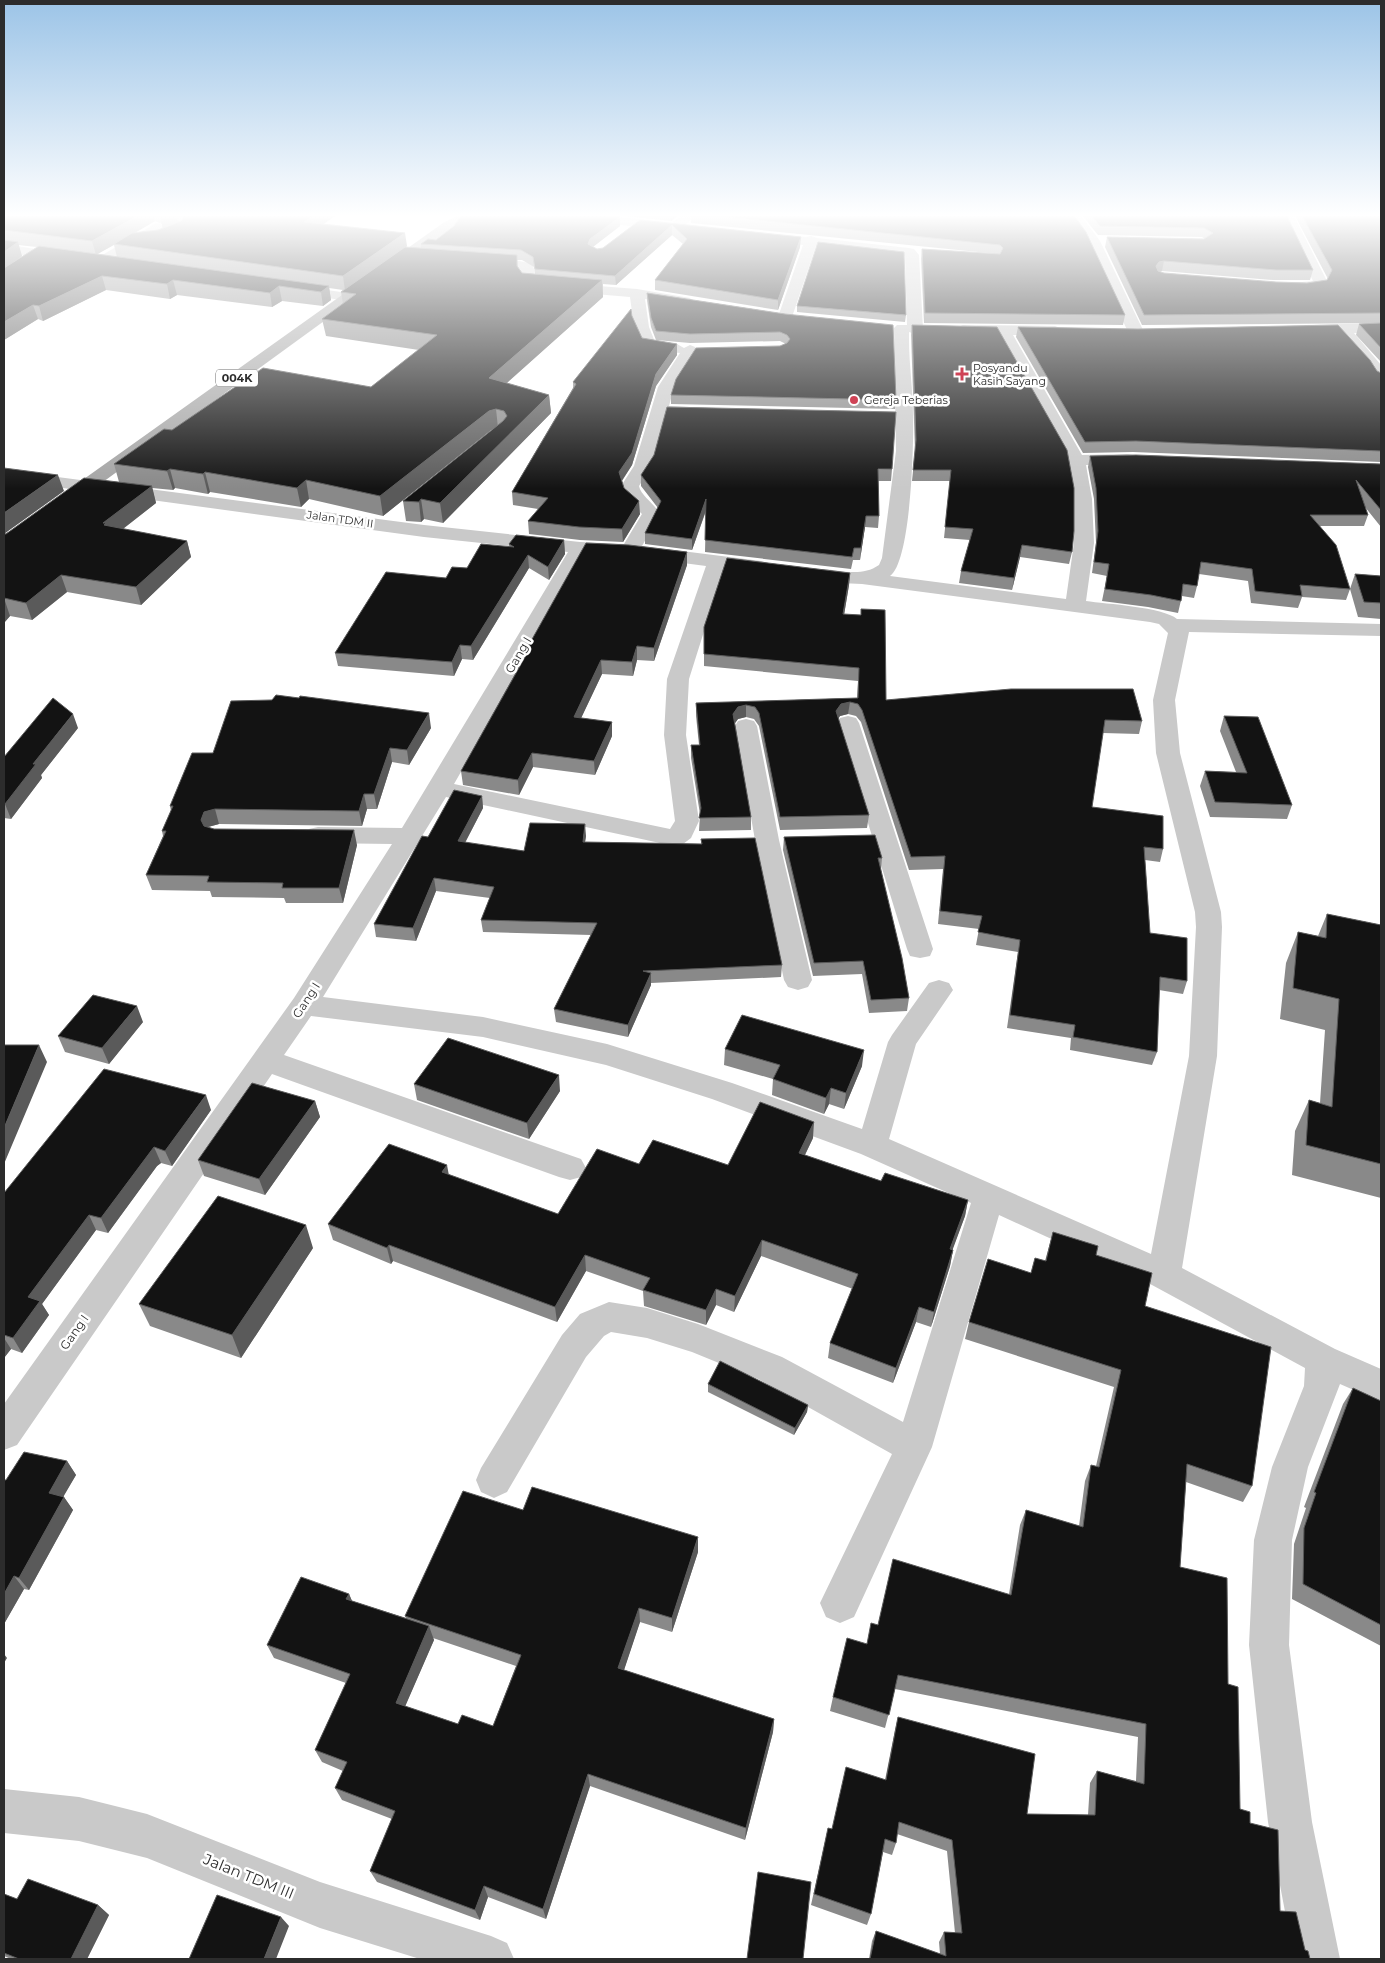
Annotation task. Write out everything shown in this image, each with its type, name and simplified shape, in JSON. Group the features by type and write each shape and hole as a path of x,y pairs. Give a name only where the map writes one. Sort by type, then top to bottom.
{"main road":[{"name":"004K","path":"4,544 336,306"}],"street":[{"path":"638,306 644,337 649,346 690,350 708,349"},
{"path":"785,317 789,306"},
{"path":"864,578 880,573 888,568 892,558 901,488 905,416 900,352 909,328 910,306"},
{"path":"1124,306 1136,332"},
{"path":"766,314 802,319"},
{"path":"883,327 1069,331"},
{"path":"1295,331 1381,328"},
{"path":"1341,330 1375,367 1381,378"},
{"path":"1003,331 1076,460 1083,499 1084,543 1075,606"},
{"path":"1117,332 1155,332"},
{"path":"630,550 651,514 647,507 632,495 630,486 643,466 666,387 690,350"},
{"path":"658,411 718,412"},
{"path":"885,416 905,416"},
{"path":"1076,460 1143,460"},
{"name":"Jalan TDM II","path":"4,475 386,526 588,548 630,550 776,569"},
{"path":"386,526 401,514"},
{"name":"Gang I","path":"4,1433 304,1005 588,548"},
{"path":"674,838 682,832 687,821 675,735 678,679 717,561"},
{"path":"795,572 864,578 1150,616 1166,620 1175,625 1179,631 1164,700 1165,728 1168,753 1208,912 1209,927 1203,1056 1164,1276"},
{"path":"1175,625 1381,630"},
{"path":"848,722 920,949"},
{"path":"746,726 780,840 798,980"},
{"path":"439,789 674,838 704,841"},
{"path":"295,835 409,836"},
{"path":"857,839 885,838"},
{"path":"740,840 780,840"},
{"path":"872,1146 902,1042 939,990"},
{"path":"304,1005 482,1027 607,1055 722,1091 872,1146 1164,1276 1323,1360 1381,1386"},
{"path":"264,1060 570,1168"},
{"path":"840,1603 914,1447 936,1366 988,1198"},
{"path":"494,1480 574,1346 592,1326 609,1317 647,1323 698,1339 770,1368 914,1447"},
{"path":"1317,1959 1290,1822 1269,1645 1273,1540 1290,1467 1322,1386 1323,1360"},
{"name":"Jalan TDM III","path":"4,1811 79,1819 147,1836 320,1905 491,1959"}],"building":[{"path":"4,306 32,306 4,322"},
{"path":"340,306 572,306 489,378 549,395 440,503 421,499 419,502 403,501 503,421 507,416 504,411 496,409 489,411 380,496 306,480 297,488 205,472 203,474 170,469 167,471 114,464 164,429 172,430 263,368 371,387 437,335 322,319"},
{"path":"649,306 730,306 785,314 893,325 896,400 671,395 676,379 696,348 780,346 787,343 790,339 787,335 780,332 690,334 656,331"},
{"path":"797,306 906,306 906,315"},
{"path":"925,306 1121,306 1125,315 925,313"},
{"path":"1140,306 1381,306 1381,313 1144,315"},
{"path":"631,309 632,316 642,338 677,344 656,374 632,453 619,472 624,488 639,501 622,529 579,527 528,521 548,498 512,492 576,384 573,382"},
{"path":"1381,323 1381,348 1359,324"},
{"path":"912,325 997,327 1067,450 1074,488 1072,552 1022,545 1014,578 961,571 973,529 945,527 951,470 913,470 916,440"},
{"path":"1338,325 1370,360 1377,371 1381,373 1381,451 1136,441 1085,442 1018,327 1138,329"},
{"path":"667,407 896,412 892,469 878,469 879,516 866,516 861,548 854,548 852,557 705,540 706,499 692,539 645,533 661,501 641,475 654,455"},
{"path":"1136,455 1381,464 1381,510 1356,480 1368,515 1310,515 1336,545 1350,589 1300,585 1302,596 1255,591 1252,569 1201,562 1197,586 1183,584 1181,601 1105,589 1109,564 1094,562 1098,531 1096,488 1090,456"},
{"path":"4,468 58,475 4,513"},
{"path":"84,478 152,486 103,523 106,523 104,525 187,541 136,587 61,575 26,603 4,598 4,534"},
{"path":"516,535 564,540 548,567 528,555 471,646 460,645 452,662 335,653 386,572 446,578 452,567 467,568 481,544 514,547 509,544"},
{"path":"586,543 629,545 687,552 654,648 637,646 632,662 601,660 574,717 612,722 594,761 532,753 518,780 461,771 529,650 526,650"},
{"path":"727,558 850,573 843,614 861,615 861,609 885,610 886,700 1011,689 1133,689 1142,721 1105,720 1092,807 1163,816 1163,849 1144,847 1150,933 1187,938 1187,981 1160,977 1157,1052 1073,1037 1075,1025 1010,1015 1020,940 978,932 982,916 940,911 945,856 911,857 862,710 858,704 850,702 841,704 836,711 869,815 780,817 759,713 755,707 746,705 738,707 733,714 751,817 699,818 701,808 691,745 700,745 696,703 858,698 859,668 704,654 704,627"},
{"path":"1355,574 1381,576 1381,603 1364,602"},
{"path":"276,695 299,698 300,696 429,713 407,750 390,748 374,794 364,794 359,811 215,809 204,812 201,820 204,826 214,829 354,830 339,888 282,888 283,883 207,882 209,876 146,875 166,831 162,831 173,806 170,806 192,753 213,753 231,701 272,700"},
{"path":"53,698 73,714 4,804 4,757"},
{"path":"1224,716 1258,717 1292,805 1215,802 1205,771 1247,773"},
{"path":"454,790 482,796 458,841 524,851 530,823 585,824 583,842 702,844 701,839 755,838 782,965 643,971 651,973 628,1025 554,1009 597,923 481,920 494,887 434,878 413,928 374,924 422,836 428,837"},
{"path":"875,835 882,858 878,858 902,958 909,998 871,1000 863,961 814,963 784,837"},
{"path":"1327,914 1381,925 1381,1164 1306,1145 1309,1100 1332,1107 1339,999 1293,988 1298,932 1326,938"},
{"path":"93,995 137,1006 102,1048 58,1036"},
{"path":"742,1015 864,1050 846,1093 831,1088 826,1098 773,1079 780,1065 725,1049"},
{"path":"448,1038 559,1075 527,1123 414,1084"},
{"path":"4,1045 39,1045 4,1128"},
{"path":"104,1069 206,1095 165,1151 154,1147 101,1218 89,1215 28,1297 40,1301 13,1338 4,1335 4,1193"},
{"path":"252,1083 315,1101 259,1179 198,1160"},
{"path":"760,1102 814,1122 799,1153 881,1181 885,1173 968,1200 950,1249 953,1250 934,1312 919,1307 896,1368 830,1343 858,1274 762,1240 735,1296 716,1289 706,1310 643,1290 650,1278 585,1255 555,1307 389,1245 387,1248 328,1224 389,1144 447,1165 442,1172 558,1214 597,1149 639,1164 653,1140 728,1165"},
{"path":"218,1196 306,1225 232,1335 139,1304"},
{"path":"1053,1232 1098,1246 1096,1255 1152,1273 1145,1306 1271,1347 1252,1486 1187,1464 1180,1567 1227,1578 1228,1684 1238,1687 1240,1809 1250,1812 1250,1823 1278,1830 1280,1911 1296,1912 1305,1950 1308,1951 1310,1959 870,1959 876,1931 946,1956 944,1932 962,1933 952,1840 899,1822 896,1843 885,1839 871,1914 814,1894 828,1828 832,1829 846,1767 886,1780 898,1717 1035,1754 1027,1814 1095,1815 1097,1771 1144,1784 1146,1724 898,1675 889,1715 833,1697 847,1638 867,1644 871,1623 878,1625 893,1559 1011,1595 1026,1510 1083,1527 1091,1465 1099,1467 1121,1370 969,1322 988,1259 1031,1273 1035,1258 1046,1261"},
{"path":"720,1361 808,1405 795,1428 708,1384"},
{"path":"1353,1388 1381,1401 1381,1625 1303,1584 1304,1528 1316,1493 1314,1492"},
{"path":"24,1452 67,1461 49,1493 64,1497 19,1578 14,1576 4,1594 4,1480 6,1480"},
{"path":"532,1487 698,1537 672,1618 639,1608 618,1668 774,1719 746,1828 588,1774 543,1909 484,1886 475,1910 370,1871 395,1811 335,1788 347,1762 315,1750 350,1674 267,1645 301,1577 349,1594 346,1599 429,1626 396,1703 458,1724 462,1715 493,1726 521,1655 405,1616 463,1491 523,1510"},
{"path":"758,1872 811,1882 803,1959 747,1959"},
{"path":"28,1879 98,1905 71,1959 19,1959 4,1953 4,1894 17,1899"},
{"path":"217,1895 281,1917 264,1959 189,1959"}],"place":[{"name":"Posyandu Kasih Sayang","path":"962,374"},
{"name":"Gereja Teberias","path":"854,400"}]}
